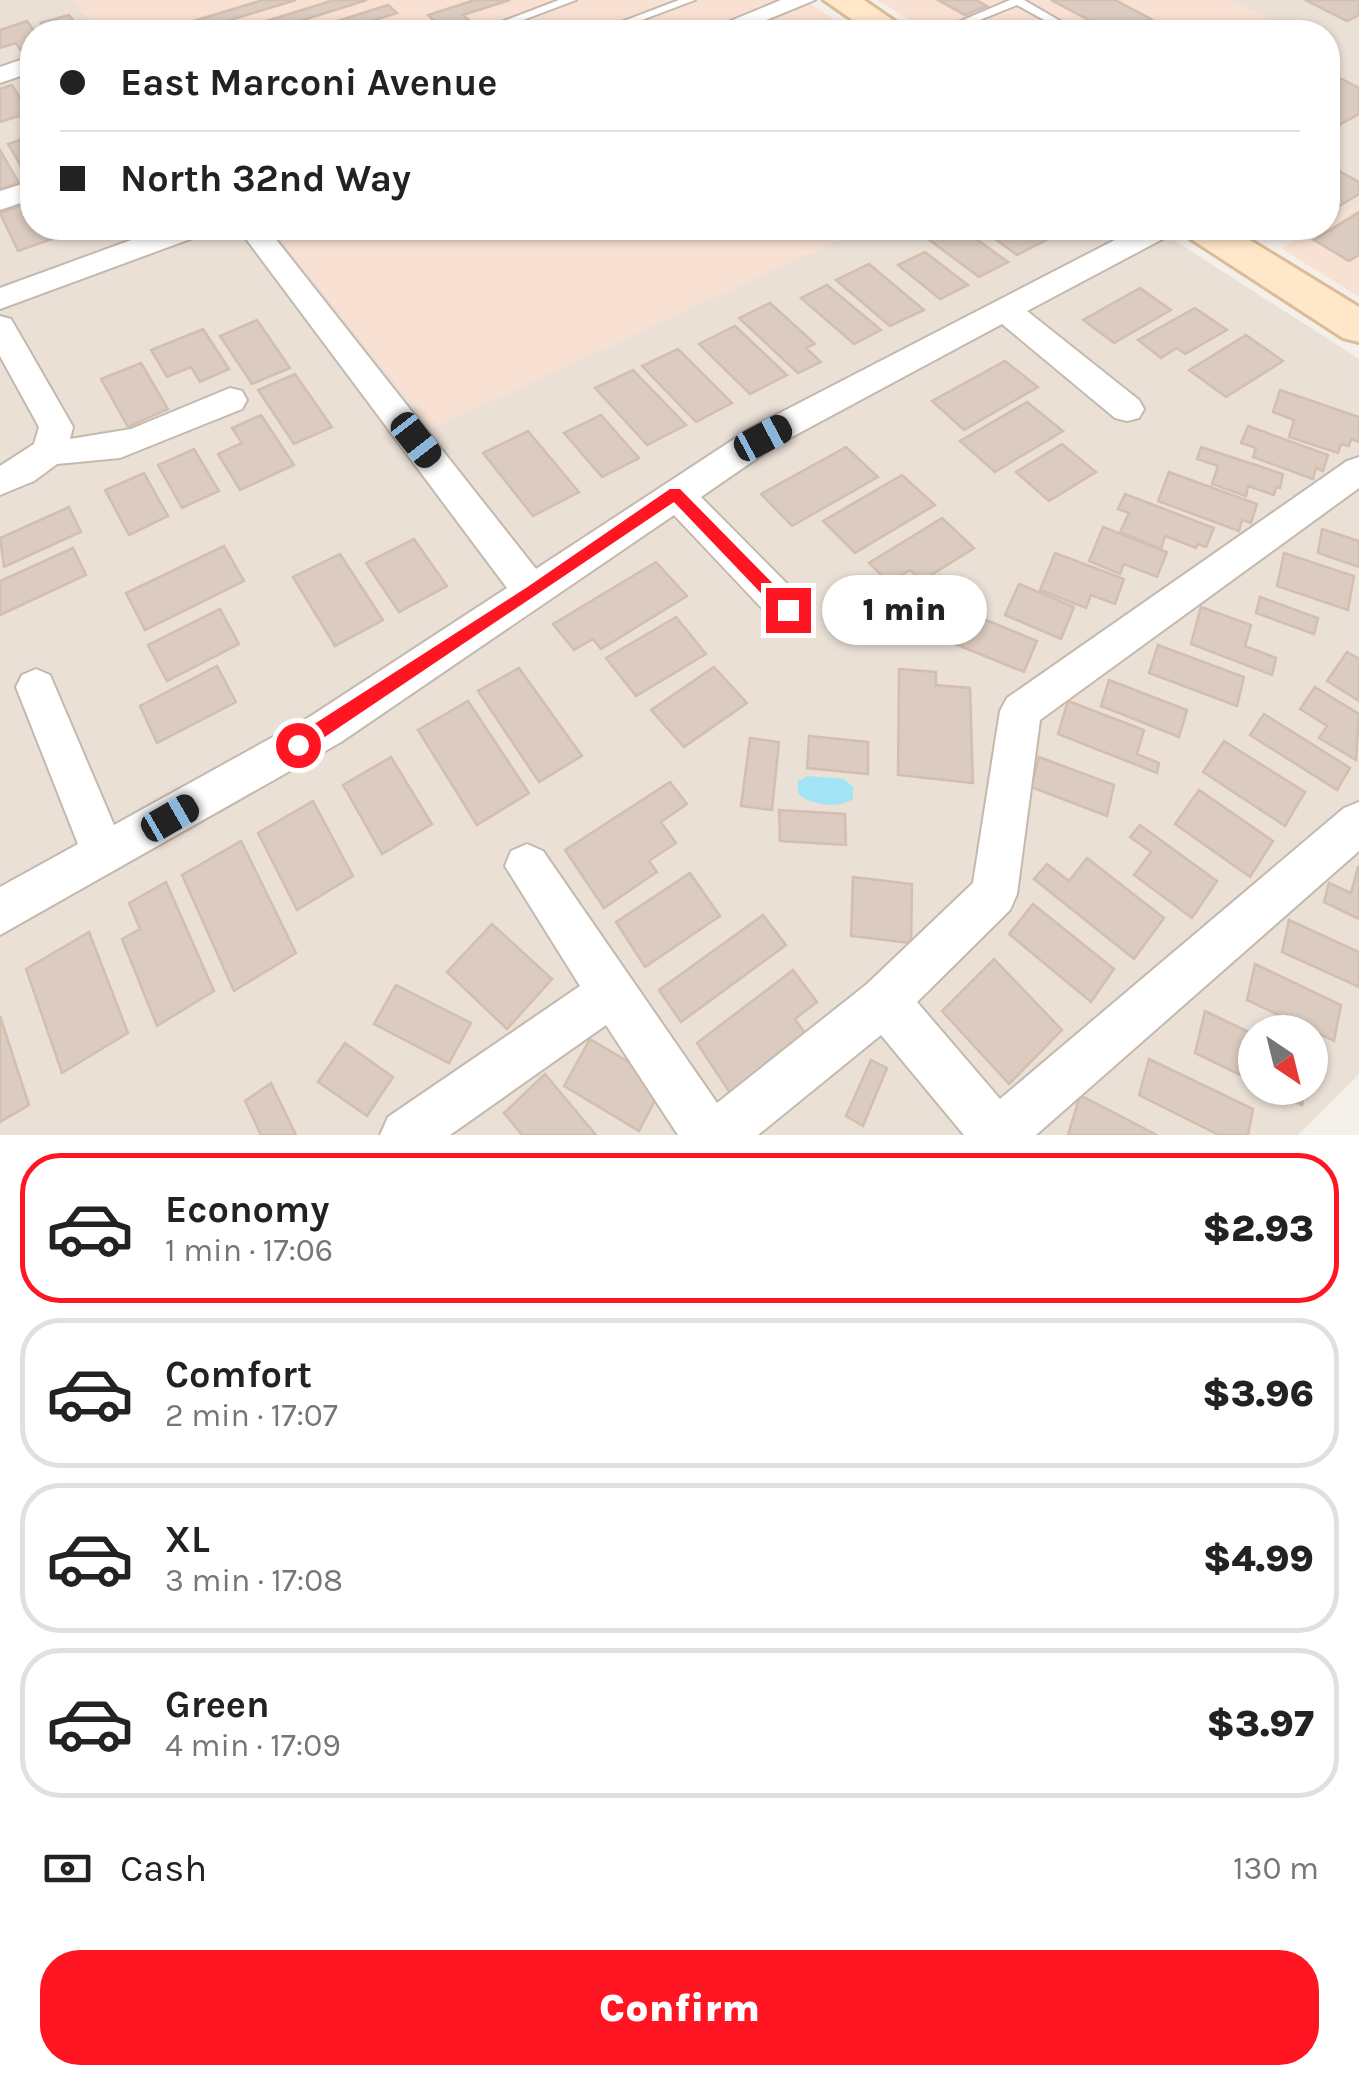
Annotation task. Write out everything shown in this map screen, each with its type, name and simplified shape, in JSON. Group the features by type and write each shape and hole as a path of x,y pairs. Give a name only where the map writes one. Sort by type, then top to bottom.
{"main road":[{"path":"841,0 874,20"},
{"path":"1223,240 1352,313"}],"street":[{"path":"749,20 803,0"},
{"path":"0,299 159,240"},
{"path":"261,240 532,592"},
{"path":"0,912 326,728 763,438 1137,240"},
{"path":"1005,310 1127,409"},
{"path":"4,343 56,427 50,451"},
{"path":"0,481 50,451 84,455 117,448 230,400"},
{"path":"718,1135 884,1001 994,894 1021,711 1359,470"},
{"path":"675,493 788,610"},
{"path":"36,687 104,855"},
{"path":"884,1001 997,1135 1359,823"},
{"path":"527,866 708,1135"},
{"path":"406,1135 612,992"}],"lane":[{"path":"514,20 570,0"},
{"path":"634,20 689,0"},
{"path":"969,20 1016,0 1052,20"}],"shaded area":[{"path":"0,0 73,0 89,20 20,20 20,240 282,240 432,428 837,240 1174,240 1359,359 1359,1074 1298,1135 0,1135"},
{"path":"73,0 804,0 835,20 89,20"},
{"path":"877,0 1231,0 1270,20 910,20"},
{"path":"1231,0 1359,0 1359,204 1340,215 1340,20 1270,20"},
{"path":"1359,204 1359,297 1281,248 1295,240 1340,240 1340,215"},
{"path":"282,240 837,240 432,428"}],"water":[{"path":"808,776 844,779 853,787 853,799 832,805 803,798 798,794 798,781"}],"building":[{"path":"263,0 296,0 230,20 197,20"},
{"path":"334,0 367,0 303,20 270,20"},
{"path":"475,0 510,0 463,15 469,20 433,20 428,15"},
{"path":"938,0 976,0 987,6 965,15"},
{"path":"1051,0 1115,0 1151,19 1148,20 1088,20"},
{"path":"1305,0 1359,0 1359,15 1347,21"},
{"path":"388,5 397,13 375,20 341,20"},
{"path":"20,23 20,49 16,43 0,48 0,30"},
{"path":"1340,78 1359,88 1359,114 1340,124"},
{"path":"12,85 20,98 20,116 0,122 0,89"},
{"path":"20,140 20,164 8,144"},
{"path":"0,150 19,183 0,189"},
{"path":"1340,172 1359,182 1359,194 1340,206"},
{"path":"20,206 20,240 49,240 18,251 0,213"},
{"path":"1359,212 1359,255 1349,261 1314,240 1340,240 1340,224"},
{"path":"929,240 978,240 1008,262 979,277"},
{"path":"996,240 1046,240 1017,255"},
{"path":"925,252 968,285 940,299 898,265"},
{"path":"869,264 924,310 890,326 836,280"},
{"path":"827,285 881,330 854,344 801,298"},
{"path":"1140,288 1171,310 1114,343 1083,320"},
{"path":"770,303 815,344 806,348 821,362 798,373 739,318"},
{"path":"1195,308 1227,330 1185,354 1177,348 1161,358 1138,340"},
{"path":"257,320 290,368 252,384 220,336"},
{"path":"735,326 787,375 750,394 699,344"},
{"path":"203,329 229,369 200,382 191,367 167,377 151,350"},
{"path":"1246,335 1283,361 1226,397 1189,370"},
{"path":"678,349 732,403 696,422 642,366"},
{"path":"1005,361 1038,387 964,430 932,401"},
{"path":"141,363 168,409 128,427 101,379"},
{"path":"633,370 686,425 647,445 595,388"},
{"path":"295,374 332,427 294,444 258,390"},
{"path":"1280,390 1359,417 1359,442 1351,439 1349,446 1341,444 1338,453 1289,437 1294,420 1273,412"},
{"path":"1027,402 1063,431 995,472 960,441"},
{"path":"261,415 294,465 240,490 218,454 242,443 232,428"},
{"path":"601,415 639,458 602,477 564,433"},
{"path":"1248,426 1328,455 1323,471 1316,468 1313,479 1253,457 1256,448 1241,443"},
{"path":"528,431 579,492 533,516 483,453"},
{"path":"1062,444 1096,472 1049,501 1016,472"},
{"path":"846,447 878,477 792,526 761,494"},
{"path":"1201,447 1283,474 1280,488 1276,487 1274,495 1248,486 1246,496 1212,484 1218,466 1197,459"},
{"path":"194,449 219,491 182,508 158,465"},
{"path":"1169,472 1257,504 1251,523 1242,520 1239,531 1158,501"},
{"path":"144,473 168,516 129,535 105,490"},
{"path":"902,475 935,505 855,553 823,521"},
{"path":"1125,494 1214,528 1206,547 1198,544 1196,548 1165,536 1161,549 1120,532 1129,513 1118,509"},
{"path":"69,507 81,532 4,567 0,538"},
{"path":"942,518 974,548 922,581 910,570 889,583 869,563"},
{"path":"1103,527 1167,552 1157,577 1124,564 1120,574 1089,561"},
{"path":"1322,529 1359,541 1359,567 1318,553"},
{"path":"414,539 447,586 399,612 366,563"},
{"path":"224,546 244,581 145,630 126,593"},
{"path":"73,548 86,575 0,615 0,581"},
{"path":"1055,553 1124,579 1115,604 1091,595 1086,608 1040,590"},
{"path":"1284,553 1354,576 1348,610 1277,586"},
{"path":"340,554 383,620 335,646 293,577"},
{"path":"656,562 687,596 601,649 593,639 574,650 553,624"},
{"path":"1019,584 1074,607 1061,639 1005,615"},
{"path":"1260,597 1318,618 1314,634 1256,613"},
{"path":"1201,607 1251,625 1245,646 1276,658 1272,675 1191,644"},
{"path":"220,609 239,644 167,681 148,645"},
{"path":"969,613 1037,641 1024,672 955,644"},
{"path":"676,617 706,654 636,696 606,658"},
{"path":"1158,645 1244,677 1237,706 1149,673"},
{"path":"1347,652 1359,659 1359,701 1327,681"},
{"path":"217,666 236,702 157,743 140,706"},
{"path":"714,667 747,703 684,747 651,710"},
{"path":"519,668 582,756 539,782 478,691"},
{"path":"899,669 936,672 936,685 970,688 973,783 898,775"},
{"path":"1109,680 1187,710 1179,737 1101,706"},
{"path":"1315,687 1359,714 1356,760 1319,738 1327,726 1300,709"},
{"path":"468,701 529,793 477,825 418,730"},
{"path":"1068,701 1144,730 1137,754 1159,763 1157,773 1058,734"},
{"path":"1264,714 1350,768 1337,790 1250,735"},
{"path":"809,736 868,742 868,774 807,768"},
{"path":"750,738 779,742 772,810 741,806"},
{"path":"1224,741 1305,792 1285,826 1203,772"},
{"path":"391,757 432,824 382,854 343,785"},
{"path":"1039,757 1114,785 1107,816 1031,787"},
{"path":"670,782 687,804 661,822 676,843 649,861 657,872 604,908 565,850"},
{"path":"1199,790 1273,841 1250,877 1175,824"},
{"path":"313,801 353,876 297,910 258,833"},
{"path":"779,810 845,814 846,845 780,841"},
{"path":"1140,825 1217,881 1192,918 1134,875 1151,852 1130,837"},
{"path":"241,841 296,953 234,991 182,875"},
{"path":"1087,858 1164,918 1134,959 1034,879 1047,864 1069,881"},
{"path":"1358,867 1359,919 1324,902 1329,883 1351,893"},
{"path":"690,873 720,916 645,967 616,922"},
{"path":"853,877 912,884 911,943 851,936"},
{"path":"166,882 214,991 157,1026 122,939 140,929 129,903"},
{"path":"1033,904 1114,969 1091,1002 1009,934"},
{"path":"763,915 786,945 681,1022 659,990"},
{"path":"1289,920 1359,952 1359,987 1282,952"},
{"path":"492,924 552,979 507,1029 447,972"},
{"path":"89,932 128,1033 62,1073 26,969"},
{"path":"994,959 1062,1030 1009,1084 942,1011"},
{"path":"1255,964 1341,1005 1334,1041 1328,1038 1328,1015 1279,1015 1247,1000"},
{"path":"793,970 817,1002 795,1019 808,1037 732,1096 697,1043"},
{"path":"396,985 471,1023 449,1063 374,1024"},
{"path":"1205,1011 1238,1027 1238,1074 1195,1053"},
{"path":"0,1016 29,1105 0,1122"},
{"path":"590,1039 664,1083 639,1131 564,1086"},
{"path":"345,1043 393,1077 367,1116 318,1082"},
{"path":"1149,1059 1253,1109 1248,1135 1219,1135 1139,1095"},
{"path":"871,1060 887,1068 863,1126 846,1116"},
{"path":"545,1074 596,1135 522,1135 504,1113"},
{"path":"271,1083 296,1135 261,1135 245,1101"},
{"path":"1080,1095 1157,1135 1068,1135"}],"route":[{"path":"298,745 675,493 788,610"}]}
